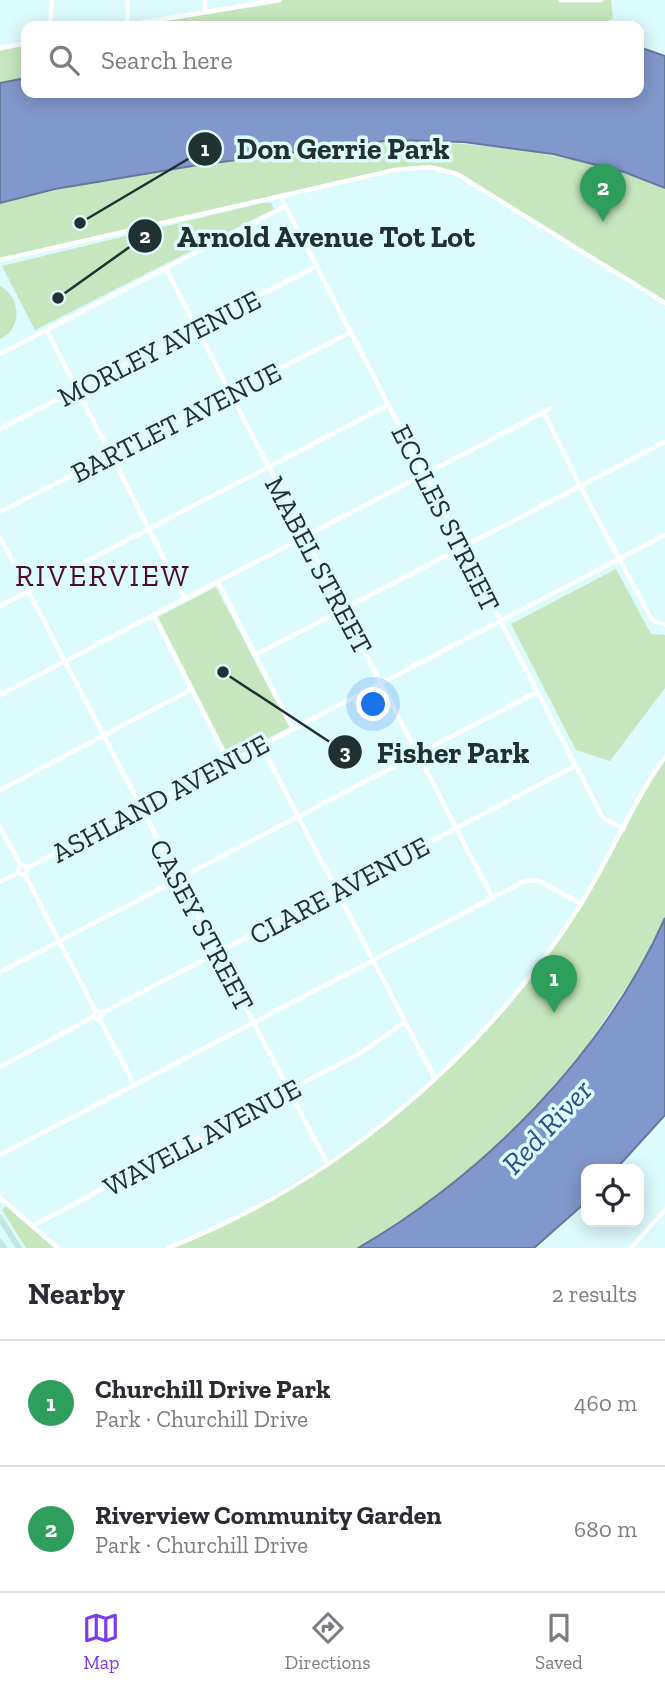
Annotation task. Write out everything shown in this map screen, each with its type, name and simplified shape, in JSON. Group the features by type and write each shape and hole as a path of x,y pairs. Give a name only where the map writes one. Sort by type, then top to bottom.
{"main road":[{"path":"0,1218 19,1248"},
{"path":"0,1242 4,1248"}],"street":[{"path":"50,21 51,0"},
{"path":"126,21 128,0"},
{"path":"205,0 205,12"},
{"path":"154,21 279,0"},
{"path":"561,0 601,0"},
{"path":"0,48 21,44"},
{"path":"0,260 395,170 439,168 457,174 494,195 665,303"},
{"name":"ECCLES STREET","path":"280,196 603,818 624,829"},
{"path":"0,354 284,207"},
{"name":"MORLEY AVENUE","path":"0,429 317,266"},
{"name":"MABEL STREET","path":"166,269 492,897"},
{"path":"47,331 186,599"},
{"name":"BARTLET AVENUE","path":"0,512 351,332"},
{"path":"0,606 388,405"},
{"path":"0,695 546,410 580,486 619,559 652,620 662,625"},
{"path":"255,655 665,442"},
{"name":"ASHLAND AVENUE","path":"27,868 665,534"},
{"name":"CASEY STREET","path":"0,537 327,1163"},
{"path":"218,582 293,729"},
{"path":"154,616 229,762"},
{"path":"0,790 192,689"},
{"path":"0,972 419,757 537,692"},
{"path":"261,745 435,1079"},
{"path":"168,1248 243,1213 327,1163 391,1117 483,1032 516,994 581,904 649,780 665,757"},
{"name":"CLARE AVENUE","path":"101,1016 575,766"},
{"path":"0,827 21,866 27,868 25,875"},
{"path":"21,866 19,872 25,875 101,1016 134,1085"},
{"name":"ASHLAND AVENUE","path":"0,882 19,872"},
{"path":"0,1155 530,879 581,904"},
{"path":"93,1017 96,1011"},
{"path":"0,1067 93,1017 101,1016"},
{"name":"WAVELL AVENUE","path":"34,1225 362,1052 405,1022"},
{"path":"0,1198 58,1248"},
{"path":"631,1248 665,1210"}],"green space":[{"path":"280,0 611,0 613,18 608,21 152,21"},
{"path":"21,44 21,79 0,83 0,48"},
{"path":"392,140 531,152 599,166 665,188 665,303 457,174 420,167 0,260 0,203 146,173"},
{"path":"271,203 274,209 35,330 2,266"},
{"path":"0,286 12,298 16,321 13,328 0,339"},
{"path":"616,569 651,634 665,635 665,688 610,761 576,750 511,624"},
{"path":"216,587 289,727 230,759 158,617"},
{"path":"665,757 665,918 634,976 584,1050 508,1138 441,1193 358,1248 168,1248 227,1220 336,1156 386,1119 433,1079 478,1035 520,987 575,914"},
{"path":"6,1206 54,1248 26,1248 2,1210"}],"water":[{"path":"644,49 665,56 665,188 624,172 553,154 464,142 392,140 198,165 55,189 0,203 0,83 21,79 21,98 644,98"},
{"name":"Red River","path":"665,918 665,1115 621,1164 581,1164 581,1206 534,1248 358,1248 405,1218 495,1147 575,1063 640,968"}],"place":[{"name":"Riverview Community Garden","path":"603,222"},
{"name":"Don Gerrie Park","path":"80,223"},
{"name":"Arnold Avenue Tot Lot","path":"58,298"},
{"name":"Fisher Park","path":"223,672"},
{"name":"Churchill Drive Park","path":"554,1013"}],"district":[{"name":"RIVERVIEW","path":"103,576"}]}
